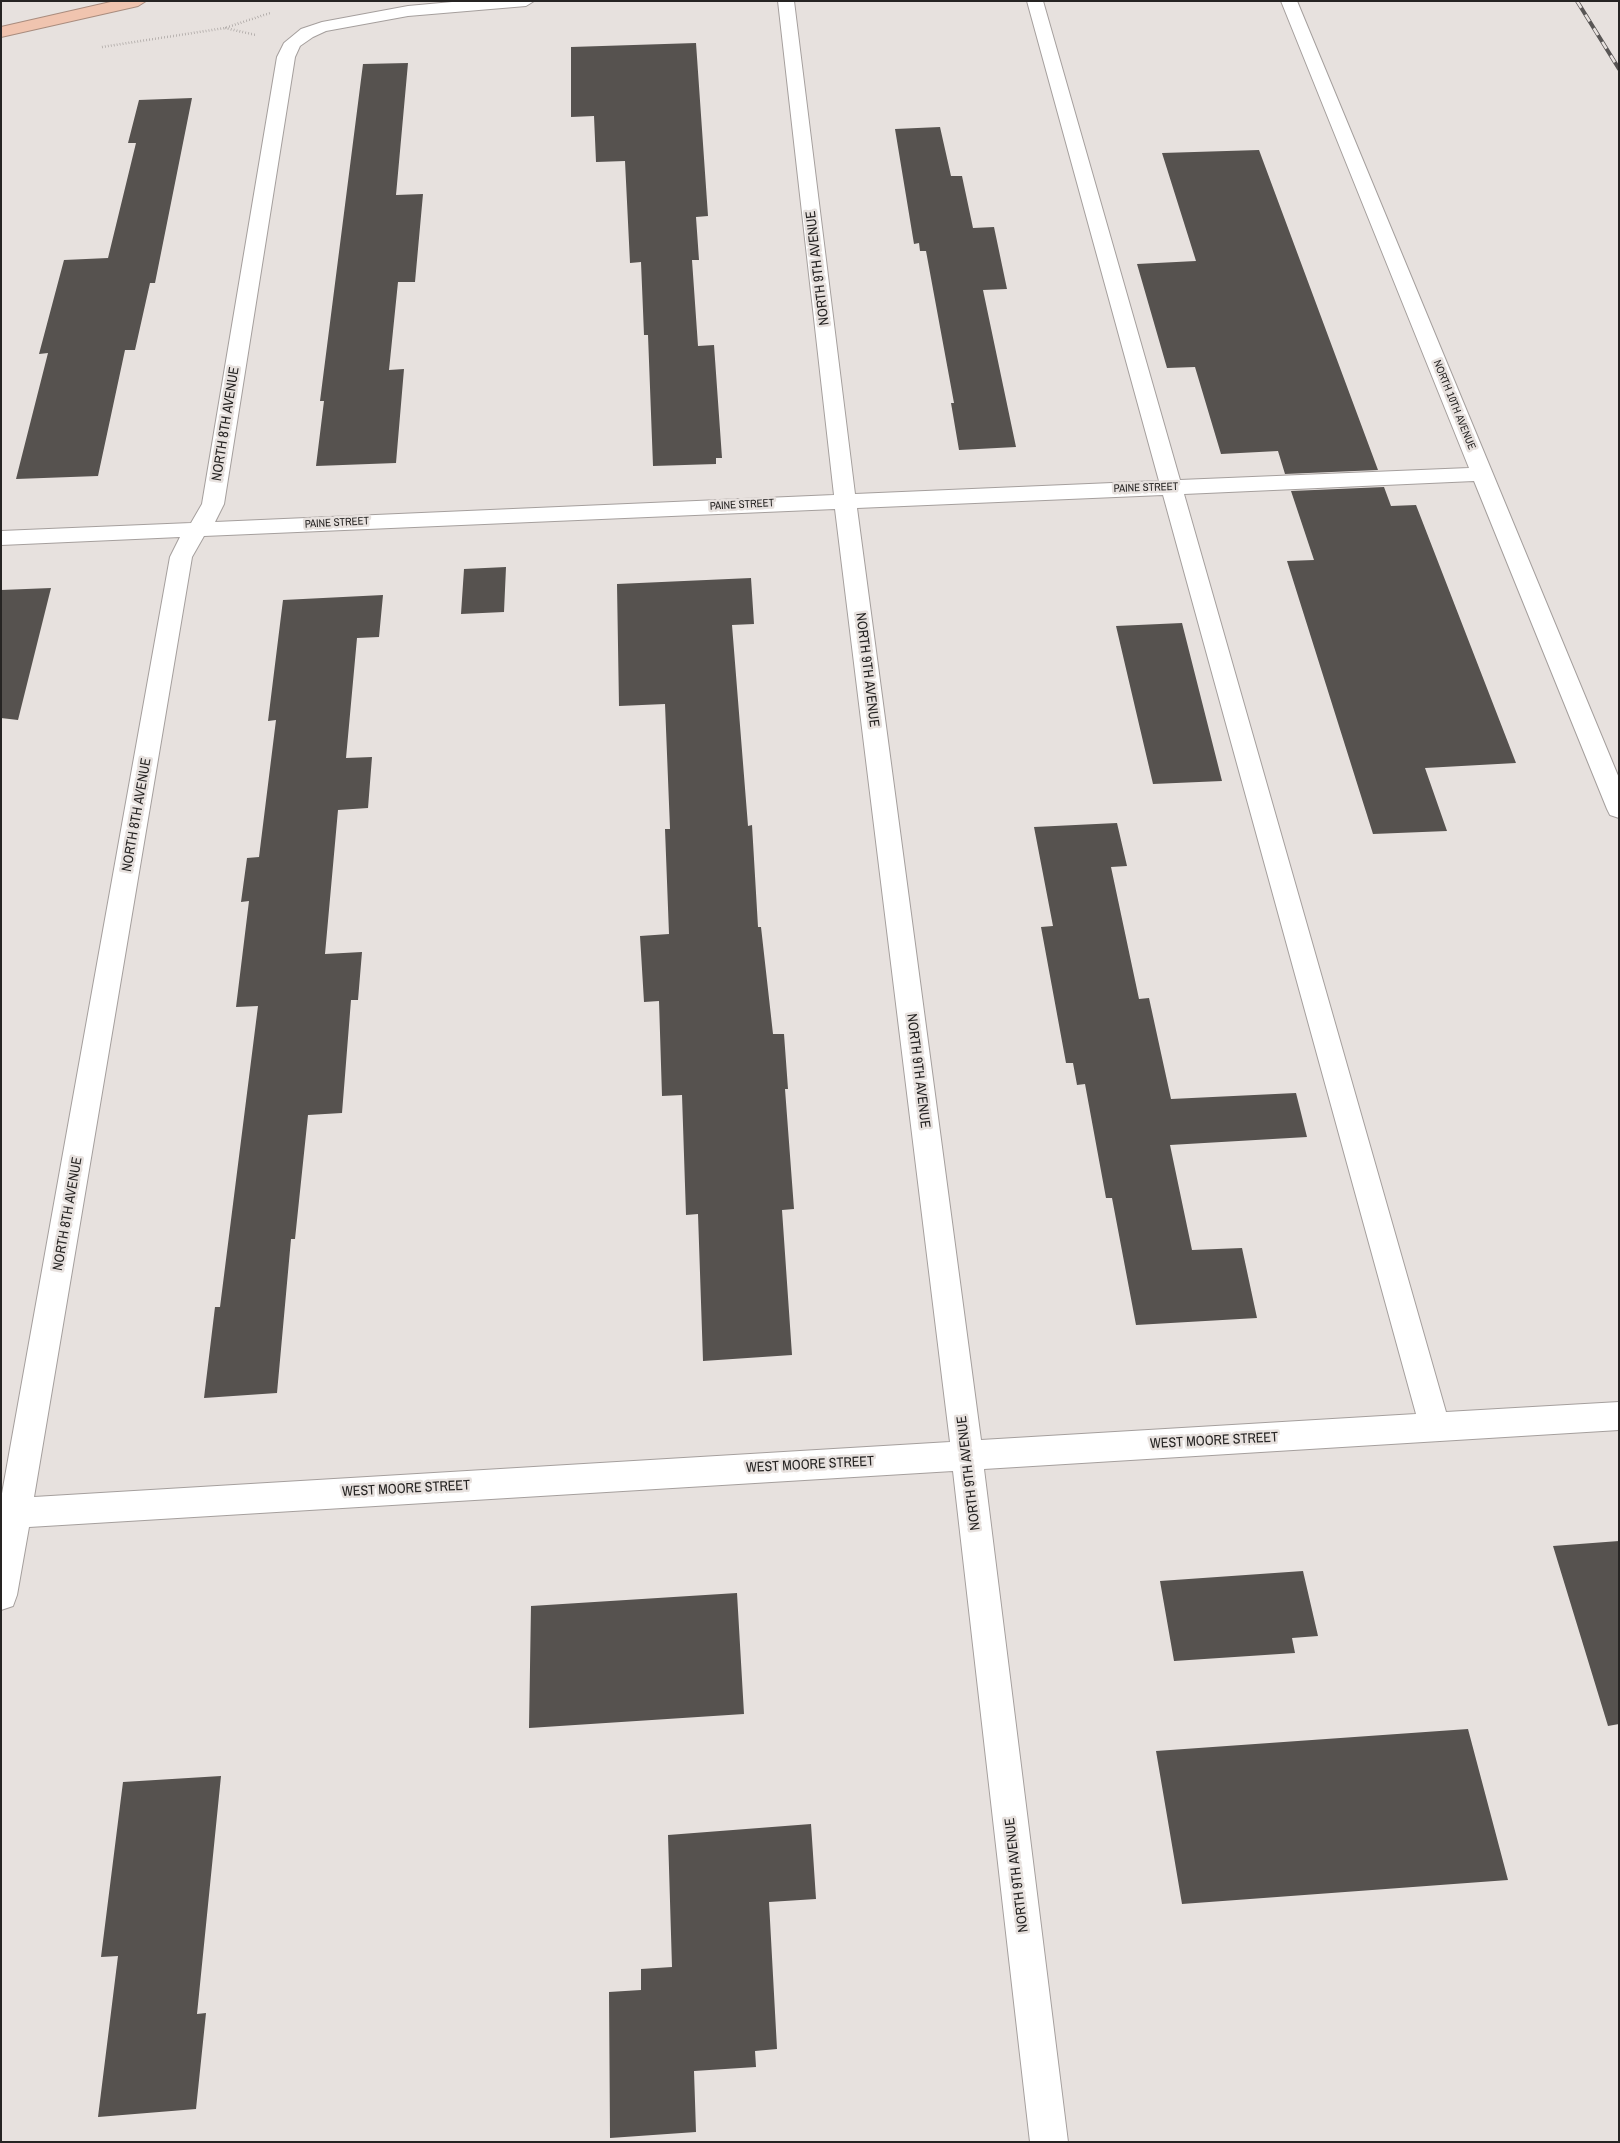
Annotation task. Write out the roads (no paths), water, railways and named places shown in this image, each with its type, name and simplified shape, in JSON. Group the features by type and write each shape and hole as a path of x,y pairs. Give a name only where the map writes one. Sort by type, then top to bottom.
{"highway":[{"path":"1,32 138,1"}],"street":[{"name":"NORTH 8TH AVENUE","path":"1,1595 9,1514 181,557 188,542 198,530 213,504 286,57 293,43 307,33 322,27 361,18 456,5 526,1"},
{"name":"NORTH 9TH AVENUE","path":"786,1 845,500 967,1455 1049,2142"},
{"path":"1035,1 1435,1427"},
{"name":"NORTH 10TH AVENUE","path":"1289,1 1619,809"},
{"name":"PAINE STREET","path":"1,538 845,500 1482,474"},
{"name":"WEST MOORE STREET","path":"9,1514 1619,1416"}],"railway":[{"path":"1577,1 1619,69"}]}
